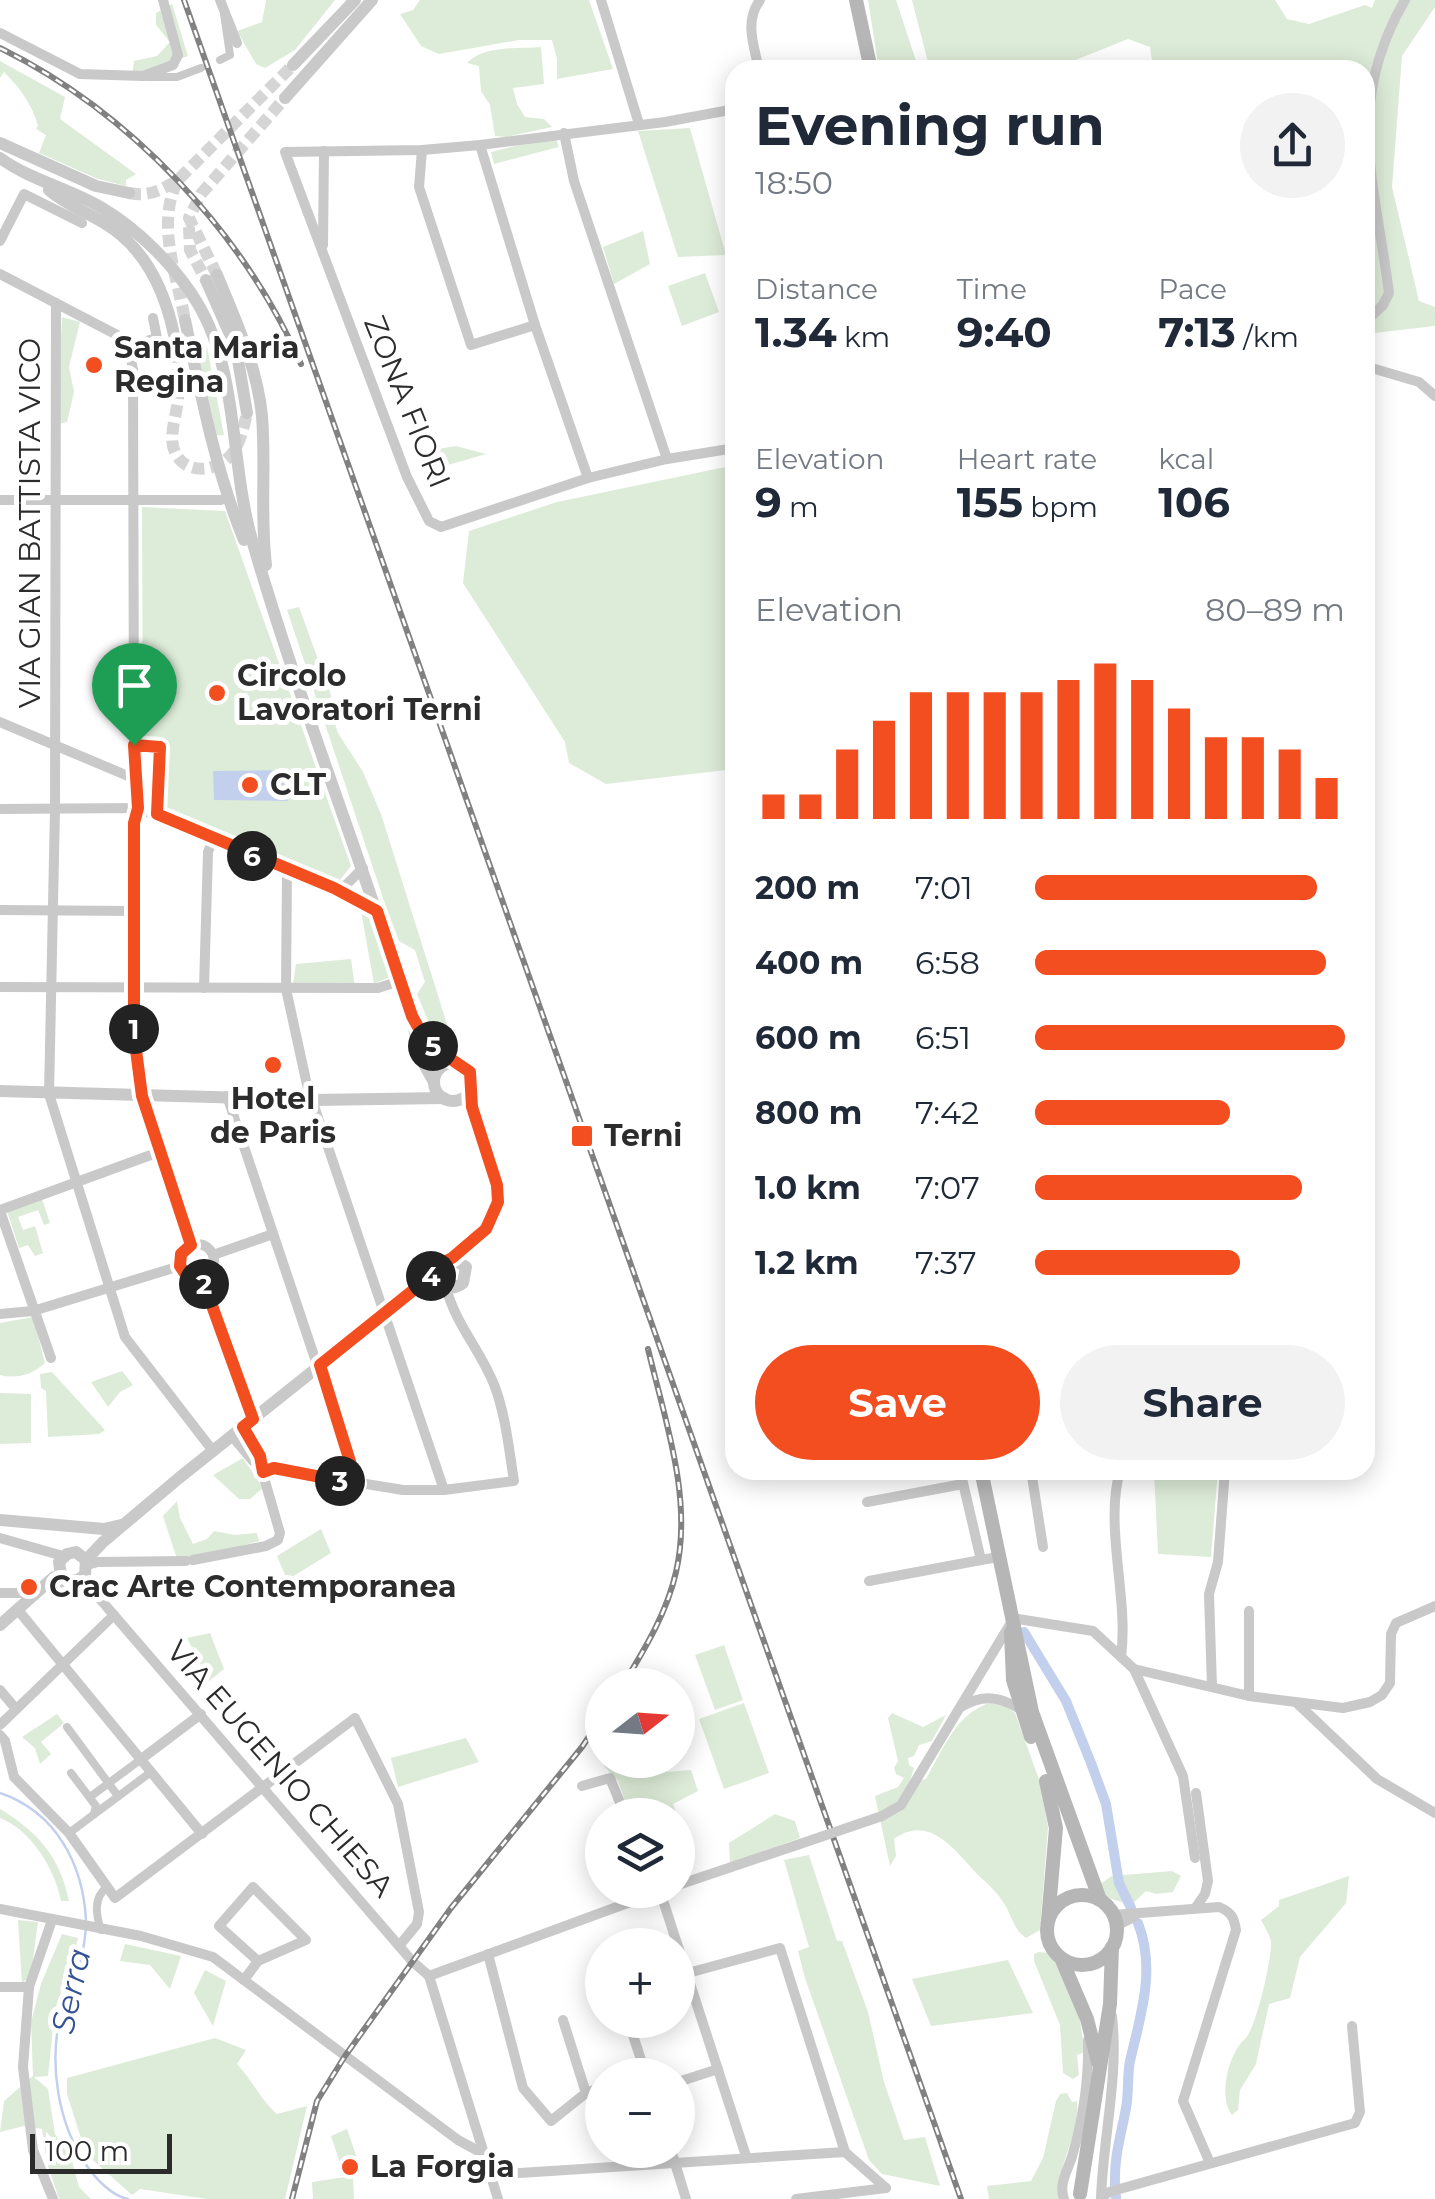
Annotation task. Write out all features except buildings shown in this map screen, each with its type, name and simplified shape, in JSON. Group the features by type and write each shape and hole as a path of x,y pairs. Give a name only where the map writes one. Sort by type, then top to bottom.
{"main road":[{"path":"856,0 869,60"},
{"path":"982,1480 1027,1711 1055,1820 1050,1944 1062,1958 1087,2020 1099,2068"},
{"path":"1012,1621 1012,1668 1100,1900 1115,1920 1110,2004 1080,2194"},
{"path":"1048,1921 1060,1903 1069,1898 1080,1895 1100,1900"},
{"path":"1062,1958 1084,1965 1095,1962 1112,1947"}],"street":[{"path":"143,76 173,65 178,55 163,0"},
{"path":"293,65 354,0"},
{"path":"286,98 372,0"},
{"path":"601,0 639,124"},
{"path":"757,60 750,28 752,11 760,0"},
{"path":"1375,69 1390,27 1405,0"},
{"path":"222,5 236,44"},
{"path":"220,60 230,55 222,5"},
{"path":"0,34 80,74 177,77 201,68"},
{"name":"ZONA FIORI","path":"725,111 480,145 285,152 407,478 429,521 440,527 588,478 725,450"},
{"path":"564,133 595,249 667,459"},
{"path":"0,142 96,186 130,192"},
{"path":"480,145 535,325 588,478"},
{"path":"422,150 419,186 471,345 535,325"},
{"name":"ZONA FIORI","path":"323,256 324,151"},
{"path":"0,158 19,172"},
{"path":"0,166 88,201 117,219 145,240 198,303 220,359 244,506 270,602"},
{"path":"39,182 54,195 109,226 137,249 162,290 177,350"},
{"path":"0,241 24,194 82,223"},
{"path":"1375,203 1389,293 1384,306 1375,314"},
{"path":"0,274 119,336 128,346 133,370 134,745 138,808 134,823 134,1035 142,1096 191,1245"},
{"path":"247,414 236,348 211,278 246,345 262,414 262,530 270,602"},
{"name":"VIA GIAN BATTISTA VICO","path":"56,302 55,810 49,1094 125,1337 214,1451"},
{"path":"128,346 157,338 153,318"},
{"path":"185,320 206,422 227,496 270,602 363,868 425,1066 437,1092 478,1127"},
{"path":"1375,369 1419,382 1435,396"},
{"path":"0,500 221,500"},
{"path":"0,722 135,778"},
{"path":"134,745 160,747 157,814"},
{"path":"0,809 138,808 334,888 377,911"},
{"path":"204,988 208,852 212,839"},
{"path":"334,888 346,885 363,868"},
{"path":"287,870 286,990 307,1085 444,1490"},
{"path":"0,910 136,911"},
{"path":"0,986 286,990 378,988 400,980"},
{"path":"0,1625 43,1589 81,1568 123,1524 415,1286 441,1281 454,1288 463,1283 480,1234 498,1202 497,1185 478,1127 470,1072 423,1036 412,1016"},
{"path":"434,1082 438,1069 456,1062"},
{"path":"410,1098 421,1087 425,1066"},
{"path":"0,1092 448,1100 464,1098 471,1088"},
{"path":"227,1096 357,1484"},
{"path":"52,1358 0,1210 159,1152"},
{"path":"213,1255 273,1234"},
{"path":"262,1468 357,1484 444,1490 514,1481 507,1433 494,1386 451,1308 441,1281 443,1260 452,1258 480,1234"},
{"path":"191,1245 206,1246 213,1255 211,1271 202,1278 186,1275 180,1266 181,1254 191,1245"},
{"path":"452,1258 466,1267"},
{"path":"0,1314 33,1311 180,1266"},
{"path":"61,1561 61,1575 98,1562 190,1560 266,1546 278,1540 280,1533 262,1468 253,1461 202,1278"},
{"path":"962,1480 982,1560"},
{"path":"1033,1480 1043,1547"},
{"path":"1118,1480 1117,1545 1125,1631 1122,1657"},
{"path":"1212,1687 1209,1594 1218,1562 1224,1480"},
{"path":"867,1502 963,1484"},
{"path":"0,1520 104,1529 123,1524"},
{"path":"0,1538 61,1561"},
{"path":"43,1589 71,1552 81,1568"},
{"path":"869,1580 998,1557"},
{"name":"VIA EUGENIO CHIESA","path":"81,1568 94,1592 429,1976"},
{"path":"0,1593 43,1589"},
{"path":"1134,1669 1249,1696 1343,1708 1382,1695 1390,1683 1391,1634 1396,1623 1435,1606"},
{"path":"18,1610 202,1834"},
{"path":"1249,1611 1249,1696"},
{"path":"0,1725 114,1615"},
{"path":"695,1879 882,1816 901,1805 1012,1621 1018,1618 1093,1631 1134,1669 1182,1776 1195,1858"},
{"path":"980,1674 987,1668 1012,1668"},
{"path":"0,1690 16,1709"},
{"path":"960,1708 990,1697 1027,1711"},
{"path":"1298,1704 1377,1779 1435,1813"},
{"path":"90,1797 201,1714"},
{"path":"0,1734 6,1741 14,1777 69,1832 114,1898 356,1718 398,1804 419,1912 417,1924 399,1946"},
{"path":"67,1727 118,1796"},
{"path":"69,1832 150,1772"},
{"path":"71,1773 96,1806 94,1814"},
{"path":"582,1786 610,1778 618,1798"},
{"path":"1196,1793 1208,1880 1196,1907"},
{"path":"97,1929 100,1892 107,1887"},
{"path":"244,1980 258,1961 306,1940 253,1888 219,1926 258,1961"},
{"path":"1115,1920 1219,1907 1228,1911 1236,1930 1183,2102 1210,2162"},
{"path":"498,2199 429,1976 612,1908"},
{"path":"0,1909 142,1936 213,1957 458,2140 482,2153"},
{"path":"52,1920 29,1988 23,2067 32,2150 53,2199"},
{"path":"695,1971 780,1948 846,2152 886,2188 796,2199"},
{"path":"488,1954 522,2088 551,2121 585,2094"},
{"path":"0,1987 29,1988"},
{"path":"695,1995 746,2156"},
{"path":"1110,2004 1114,2074 1100,2169 1101,2198 1210,2162 1355,2123 1360,2112 1352,2026"},
{"path":"564,2020 585,2090"},
{"path":"1064,2199 1060,2188 1073,2153 1085,2088 1087,2020"},
{"path":"695,2076 718,2068"},
{"path":"695,2160 846,2152"},
{"path":"489,2175 589,2168"},
{"path":"676,2168 686,2199"},
{"path":"1100,2169 1103,2179 1125,2188"},
{"path":"1142,2185 1145,2199"}],"green space":[{"path":"266,0 335,0 295,50 265,68 256,64 237,31 262,22"},
{"path":"420,0 589,0 613,69 557,79 552,40 519,40 439,54 421,46 400,14 413,10"},
{"path":"868,0 896,0 916,60 877,60"},
{"path":"912,0 1275,0 1287,19 1309,24 1365,5 1372,8 1375,0 1435,0 1435,7 1402,56 1392,187 1419,301 1435,307 1435,326 1375,333 1375,60 1152,60 1150,47 1128,39 1076,60 927,60"},
{"path":"172,4 188,56 132,76 134,61 157,56 170,42 156,25 156,13"},
{"path":"541,47 544,84 513,88 525,117 544,119 552,127 495,136 490,105 481,91 479,66 467,63 482,53"},
{"path":"0,61 65,97 60,119 136,174 126,180 126,186 98,179 39,153 46,135 36,129 32,111 15,84 4,72 0,78"},
{"path":"690,128 725,255 678,257 638,131"},
{"path":"555,136 559,147 494,164 491,152"},
{"path":"643,231 650,264 614,284 603,247"},
{"path":"705,273 719,312 682,326 668,286"},
{"path":"62,317 80,322 69,367 74,392 67,422 57,424"},
{"path":"207,347 224,435 211,436 196,350"},
{"path":"456,446 486,454 438,468 425,451"},
{"path":"725,467 725,770 606,784 569,763 565,742 463,583 469,531 557,502"},
{"name":"Circolo Lavoratori Terni","path":"142,507 225,511 351,866 340,880 341,888 163,806 166,742 143,741"},
{"path":"299,607 331,695 330,709 338,733 363,772 381,814 452,1040 444,1042 429,1023 417,994 425,982 415,950 399,941 384,901 287,610"},
{"path":"361,911 374,913 392,976 374,984"},
{"path":"351,959 355,988 292,990 296,964"},
{"path":"42,1199 50,1223 44,1225 38,1210 18,1217 23,1230 35,1226 43,1253 35,1256 28,1245 19,1248 7,1211"},
{"path":"33,1317 45,1363 24,1375 0,1375 0,1323"},
{"path":"122,1371 133,1385 120,1392 108,1407 91,1382"},
{"path":"52,1372 105,1430 99,1434 48,1437 46,1391 41,1388 40,1374"},
{"path":"0,1393 31,1394 31,1443 0,1444"},
{"path":"243,1458 263,1488 250,1499 239,1499 213,1475"},
{"path":"1154,1480 1217,1480 1211,1557 1158,1554"},
{"path":"177,1501 180,1518 193,1544 207,1539 214,1531 235,1535 257,1533 259,1541 177,1559 163,1516"},
{"path":"321,1529 331,1553 287,1580 277,1556"},
{"path":"210,1633 224,1669 209,1681 187,1638"},
{"path":"724,1645 743,1700 715,1710 695,1655"},
{"path":"992,1702 1015,1713 1040,1782 1048,1827 1040,1930 1026,1938 996,1893 941,1838 919,1830 894,1839 896,1856 890,1866 875,1796 898,1787 904,1778 894,1768 898,1761 888,1718 892,1713 923,1727 946,1715 932,1741 919,1745 914,1756 908,1758 914,1768 909,1784 926,1779 960,1723"},
{"path":"744,1703 769,1773 724,1789 699,1719"},
{"path":"57,1714 64,1723 41,1742 51,1754 40,1764 35,1748 22,1737"},
{"path":"466,1738 479,1762 398,1787 391,1758"},
{"path":"615,1778 694,1778 698,1791 685,1798 624,1798"},
{"path":"0,1809 26,1827 45,1847 60,1871 69,1901 61,1901 40,1852 22,1832 0,1818"},
{"path":"775,1814 795,1821 800,1838 730,1864 729,1843"},
{"path":"809,1855 837,1941 842,1941 868,2012 884,2082 904,2140 925,2137 940,2186 882,2174 869,2160 798,1951 809,1947 784,1860"},
{"path":"1172,1871 1181,1876 1173,1892 1146,1891 1131,1905 1102,1896 1100,1884 1112,1876"},
{"path":"1349,1876 1346,1903 1300,1957 1290,1998 1269,2004 1256,2064 1240,2090 1238,2110 1232,2115 1225,2091 1228,2071 1239,2045 1252,2028 1269,1962 1271,1942 1261,1920 1279,1906 1279,1900"},
{"path":"18,1920 38,1922 31,1974 22,1984"},
{"path":"62,1934 78,1938 55,2009 48,2076 34,2077 48,2089 55,2134 72,2161 79,2187 91,2199 59,2199 47,2163 42,2129 24,2126 0,2132 4,2101 33,2076 31,2022 41,1984"},
{"path":"125,1944 181,1956 170,1989 150,1965 120,1961"},
{"path":"1049,1953 1053,1958 1078,2009 1085,2052 1077,2055 1079,2075 1073,2079 1063,2073 1060,2025 1034,1961 1034,1954"},
{"path":"1008,1960 1033,2013 931,2026 912,1979"},
{"path":"205,1970 226,1981 213,2026 194,1993"},
{"path":"215,2038 246,2050 237,2064 277,2114 307,2106 285,2199 207,2199 140,2189 132,2195 86,2154 67,2094 67,2078"},
{"path":"1067,2093 1072,2102 1077,2101 1077,2114 1061,2175 1060,2199 989,2199 987,2186 1031,2181 1043,2158 1056,2101 1060,2094"},
{"name":"La Forgia","path":"347,2129 359,2164 353,2178 354,2199 313,2199 312,2182 345,2177 331,2136"}],"water":[{"name":"CLT","path":"286,770 288,801 214,800 213,771"}],"waterway":[{"path":"1024,1632 1066,1701 1091,1763 1106,1804 1119,1883 1131,1908"},
{"name":"Serra","path":"0,1793 37,1813 63,1843 79,1879 86,1920"},
{"path":"1115,2185 1129,2067 1145,1992 1146,1957 1138,1923"},
{"name":"Serra","path":"86,1928 78,1973 60,2017 56,2055 58,2094 69,2132 87,2166 105,2186 128,2199"}],"tunnel":[{"path":"129,193 161,190 178,180 293,65"},
{"path":"217,275 189,218 201,194 285,98"},
{"path":"177,182 171,198 168,233 185,320"},
{"path":"189,227 190,250 206,280"},
{"path":"177,351 178,398 172,440 183,463 200,469 227,459 239,442 247,413"}],"railway":[{"path":"184,0 961,2199"},
{"path":"0,48 94,106 178,180 248,268 301,364"},
{"path":"633,1668 667,1602 680,1544 675,1460 648,1349"},
{"path":"292,2199 317,2101 345,2056 451,1908 585,1742"}],"place":[{"name":"Santa Maria Regina","path":"94,365"},
{"name":"Circolo Lavoratori Terni","path":"217,693"},
{"name":"CLT","path":"250,785"},
{"name":"Hotel de Paris","path":"273,1065"},
{"name":"Terni","path":"582,1136"},
{"name":"Crac Arte Contemporanea","path":"29,1587"},
{"name":"La Forgia","path":"350,2167"}],"route":[{"path":"134,745 160,747 157,814 334,888 377,911 412,1016 423,1036 462,1064 472,1078 472,1107 497,1185 494,1216 486,1229 440,1264 436,1272 320,1365 357,1484 274,1468 263,1472 260,1456 243,1427 253,1419 202,1278 191,1278 180,1266 181,1254 191,1245 142,1096 134,1035 134,823 138,808 134,745"}]}
